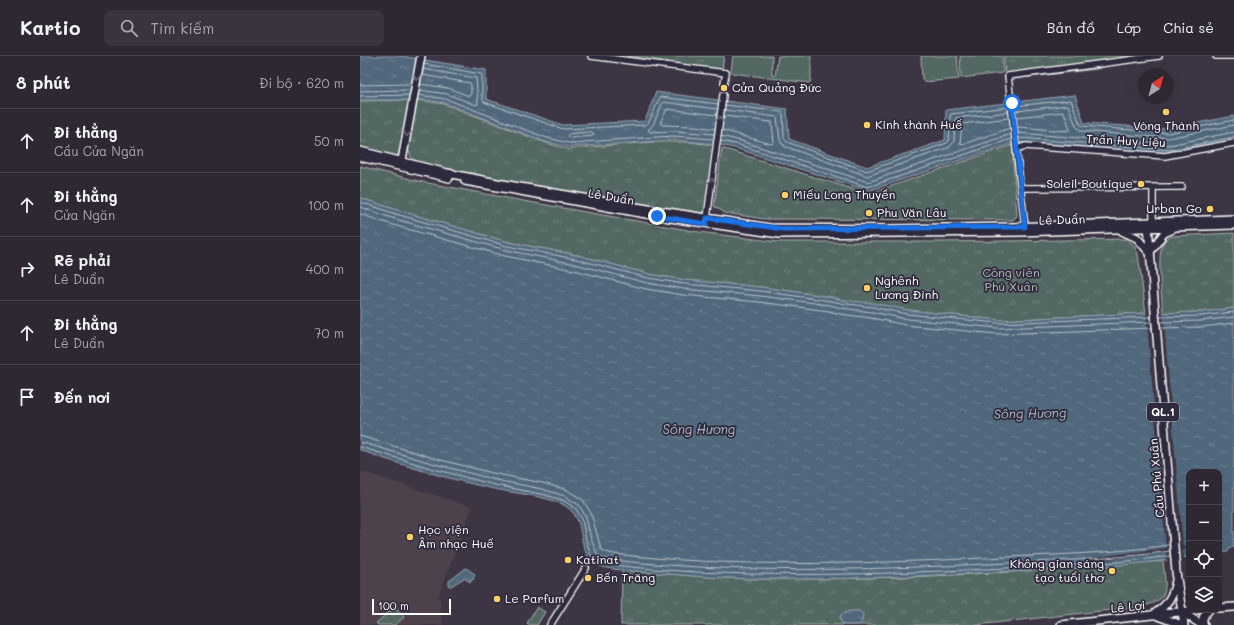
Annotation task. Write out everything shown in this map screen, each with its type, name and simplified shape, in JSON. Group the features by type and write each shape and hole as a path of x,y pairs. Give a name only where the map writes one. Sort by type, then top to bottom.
{"main road":[{"path":"402,165 421,56"},
{"name":"Lê Duẩn","path":"360,151 402,165"},
{"name":"Lê Duẩn","path":"360,157 707,221 783,229 1025,230 1115,229 1150,225"},
{"path":"1150,225 1234,219"},
{"path":"1150,225 1176,228 1234,225"},
{"name":"Lê Duẩn","path":"1025,230 1150,225"},
{"name":"Cầu Phú Xuân","path":"1150,225 1150,252 1176,572 1182,611"},
{"path":"1115,229 1128,233 1137,238 1150,252 1164,232 1176,228"},
{"path":"1152,615 1165,606 1173,593 1176,572"},
{"path":"1222,608 1234,607"},
{"path":"1182,611 1203,625"},
{"name":"QL.1","path":"1182,611 1183,625"},
{"name":"Lê Lợi","path":"1061,625 1186,611"},
{"path":"1203,625 1203,619 1206,613"},
{"path":"1152,615 1172,620 1183,625"}],"street":[{"path":"591,56 726,74 724,83"},
{"path":"1025,230 1008,76 1159,56"},
{"path":"1216,56 1234,56"},
{"path":"707,221 723,95"},
{"name":"Trần Huy Liệu","path":"1017,147 1025,146 1165,156 1234,143"},
{"path":"1150,225 1153,187"},
{"path":"1021,188 1182,187"},
{"path":"550,625 586,568"}],"shaded area":[{"name":"Học viện Âm nhạc Huế","path":"360,471 472,507 438,597 440,600 443,625 360,625"}],"green space":[{"path":"626,56 724,56 722,70"},
{"path":"733,56 772,56 772,75 775,76 778,56 811,56 811,81 809,83 732,73"},
{"path":"921,56 957,56 959,79 924,82 922,80"},
{"path":"960,56 1002,56 1003,71 1002,73 961,78"},
{"path":"1004,56 1144,56 1104,62 1106,66 1097,69 1005,80"},
{"path":"417,100 444,104 546,143 568,149 652,142 691,142 715,146 705,211 703,214 699,215 505,181 418,163 411,157 408,149 415,102"},
{"path":"360,101 411,101 401,151 397,156 390,157 360,147"},
{"path":"1012,145 1017,216 1013,220 765,219 725,213 714,206 722,148 868,194"},
{"name":"Công viên Phú Xuân","path":"360,166 418,181 518,200 699,232 778,242 942,242 1126,239 1134,245 1138,254 1146,313 998,320 908,310 761,287 685,280 649,274 577,255 508,242 360,198"},
{"path":"1234,233 1234,308 1201,312 1163,313 1160,260 1162,246 1167,238 1173,236"},
{"path":"1163,561 1165,580 1164,593 1156,602 1137,607 976,625 621,625 622,570 746,579 814,579 914,577 1014,572"},
{"path":"395,607 404,617 395,625 378,625 376,623"},
{"path":"537,607 545,612 537,625 530,625 527,623"}],"water":[{"path":"360,56 401,56 486,70 486,99 563,125 645,121 656,92 787,109 789,139 867,167 945,140 946,110 1075,95 1084,123 1167,129 1234,116 1234,141 1170,154 1016,142 868,191 738,149 717,144 673,140 569,147 546,142 445,103 427,100 360,100"},
{"name":"Sông Hương","path":"360,198 508,242 577,255 649,274 685,280 761,287 832,297 842,300 873,303 908,310 998,320 1201,312 1234,308 1234,546 1229,548 1228,552 1222,553 1222,469 1186,469 1186,557 1069,569 822,579 746,579 618,570 606,568 590,560 584,548 576,517 573,512 562,504 538,497 494,489 409,467 360,450"},
{"path":"466,568 475,574 473,580 471,579 470,582 464,578 449,586 449,581"},
{"path":"849,611 859,611 863,614 862,622 859,625 844,625 841,622 841,615"}],"pier":[{"path":"1146,311 1163,311 1183,546 1186,546 1186,550 1183,550 1184,560 1167,563 1166,552 1096,561 1094,563 1095,567 1086,568 1087,561 1091,558 1166,548"}],"tunnel":[{"path":"723,95 724,83"}],"place":[{"name":"Cửa Quảng Đức","path":"724,88"},
{"name":"Vòng Thành","path":"1166,112"},
{"name":"Kinh thành Huế","path":"867,125"},
{"name":"Soleil Boutique","path":"1141,184"},
{"name":"Miếu Long Thuyền","path":"785,195"},
{"name":"Urban Go","path":"1210,209"},
{"name":"Phu Văn Lâu","path":"869,213"},
{"name":"Nghênh Lương Đình","path":"867,288"},
{"name":"Học viện Âm nhạc Huế","path":"410,537"},
{"name":"Katinat","path":"568,560"},
{"name":"Không gian sáng tạo tuổi thơ","path":"1112,571"},
{"name":"Bến Trăng","path":"588,578"},
{"name":"Le Parfum","path":"497,599"}],"route":[{"path":"657,216 706,224 707,218 783,229 1025,227 1012,103"}]}
